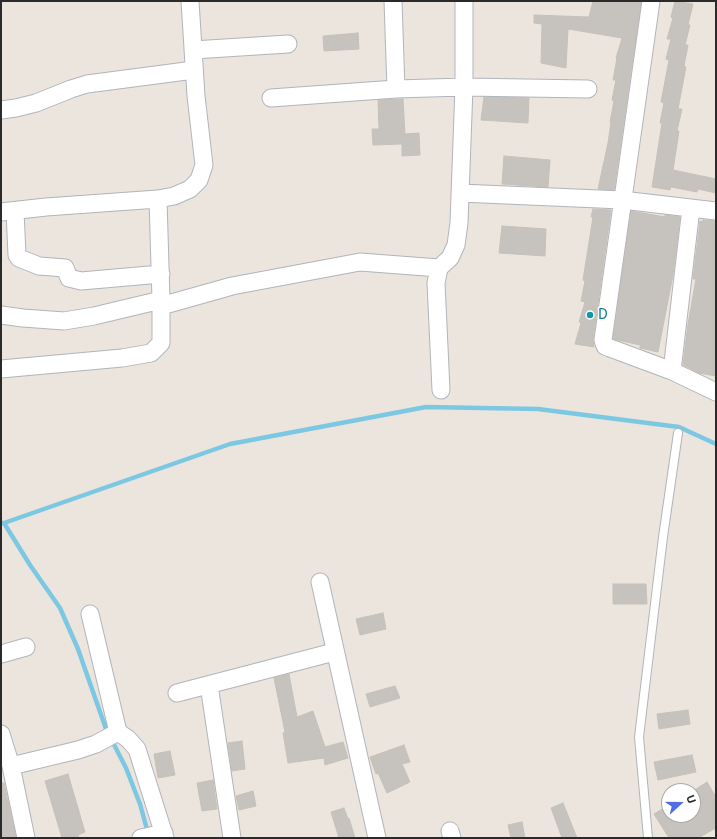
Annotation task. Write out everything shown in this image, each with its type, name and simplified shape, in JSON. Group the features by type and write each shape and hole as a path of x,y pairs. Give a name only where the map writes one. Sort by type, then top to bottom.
{"street":[{"path":"161,274 80,281 69,278 65,268 39,266 19,258 17,255 8,212 46,207 158,199 174,196 190,190 199,180 204,165 194,70 190,1"},
{"path":"393,1 396,90"},
{"path":"441,390 438,355 436,283 439,268 450,258 456,245 460,222 464,87 464,1"},
{"path":"650,1 603,340 605,346 672,371 716,392"},
{"path":"193,50 288,44"},
{"path":"1,110 36,103 87,84 194,70"},
{"path":"271,98 464,87 588,89"},
{"path":"460,193 622,200 716,211"},
{"path":"1,369 122,358 151,353 160,343 161,274 158,199"},
{"path":"672,371 691,208"},
{"path":"1,315 64,321 161,303 232,286 360,262 439,268"},
{"path":"320,582 334,652 377,838"},
{"path":"90,614 115,733"},
{"path":"1,654 26,647"},
{"path":"177,693 334,652"},
{"path":"209,685 232,838"},
{"path":"11,766 78,750 96,744 115,733"},
{"path":"115,733 128,739 137,749 156,836"},
{"path":"1,734 11,766 26,838"}],"lane":[{"path":"648,838 639,737 663,537 678,433"}],"building":[{"path":"593,1 641,2 614,190 598,189 608,143 614,101 612,100 616,80 613,80 616,58 622,38 568,29 566,68 541,63 542,24 534,23 534,15 589,17"},
{"path":"675,1 693,4 685,45 688,45 684,66 686,67 678,109 682,109 677,131 679,131 673,170 716,179 716,193 698,189 697,192 671,187 670,190 652,187 662,123 660,123 664,103 661,102 669,60 666,59 671,39 667,39 673,18 671,17"},
{"path":"358,33 359,49 324,51 323,36"},
{"path":"484,97 529,98 528,123 481,120"},
{"path":"403,99 405,134 419,133 420,155 402,156 402,144 373,145 372,129 379,129 378,100"},
{"path":"504,156 550,160 548,187 502,184"},
{"path":"593,209 611,210 593,339 594,347 575,344 581,323 579,322 585,302 581,301 585,281 583,280"},
{"path":"631,211 665,217 665,215 680,217 673,275 658,352 640,348 640,345 613,339"},
{"path":"703,220 716,221 716,376 699,373 683,365 696,279 693,279 700,221 703,222"},
{"path":"502,226 546,229 545,256 499,253"},
{"path":"613,584 646,584 647,604 613,604"},
{"path":"383,613 386,629 360,635 356,619"},
{"path":"289,674 297,717 313,711 325,747 343,742 348,758 325,765 324,758 288,763 283,733 285,732 274,678"},
{"path":"395,686 400,698 370,707 366,694"},
{"path":"688,710 690,724 659,729 657,714"},
{"path":"242,741 245,769 232,771 228,743"},
{"path":"404,745 410,762 402,764 410,782 387,793 378,773 376,774 370,757"},
{"path":"170,751 175,775 158,778 154,754"},
{"path":"692,755 696,772 658,780 654,762"},
{"path":"68,774 85,832 78,835 79,838 62,838 45,781"},
{"path":"213,780 217,809 202,811 197,783"},
{"path":"707,782 716,797 716,828 698,838 669,838 654,814 661,810 661,823 701,823 701,786"},
{"path":"1,783 4,783 16,838 1,838"},
{"path":"253,791 256,806 239,810 236,796"},
{"path":"563,803 577,838 562,838 551,808"},
{"path":"344,808 348,819 349,818 355,838 339,838 331,812"},
{"path":"522,822 525,838 511,838 508,825"}],"waterway":[{"path":"1,523 230,444 426,407 538,409 679,427 716,444"},
{"path":"4,523 30,565 60,608 78,649 106,729 126,768 140,804 148,833"}],"place":[{"name":"D","path":"590,315"}]}
